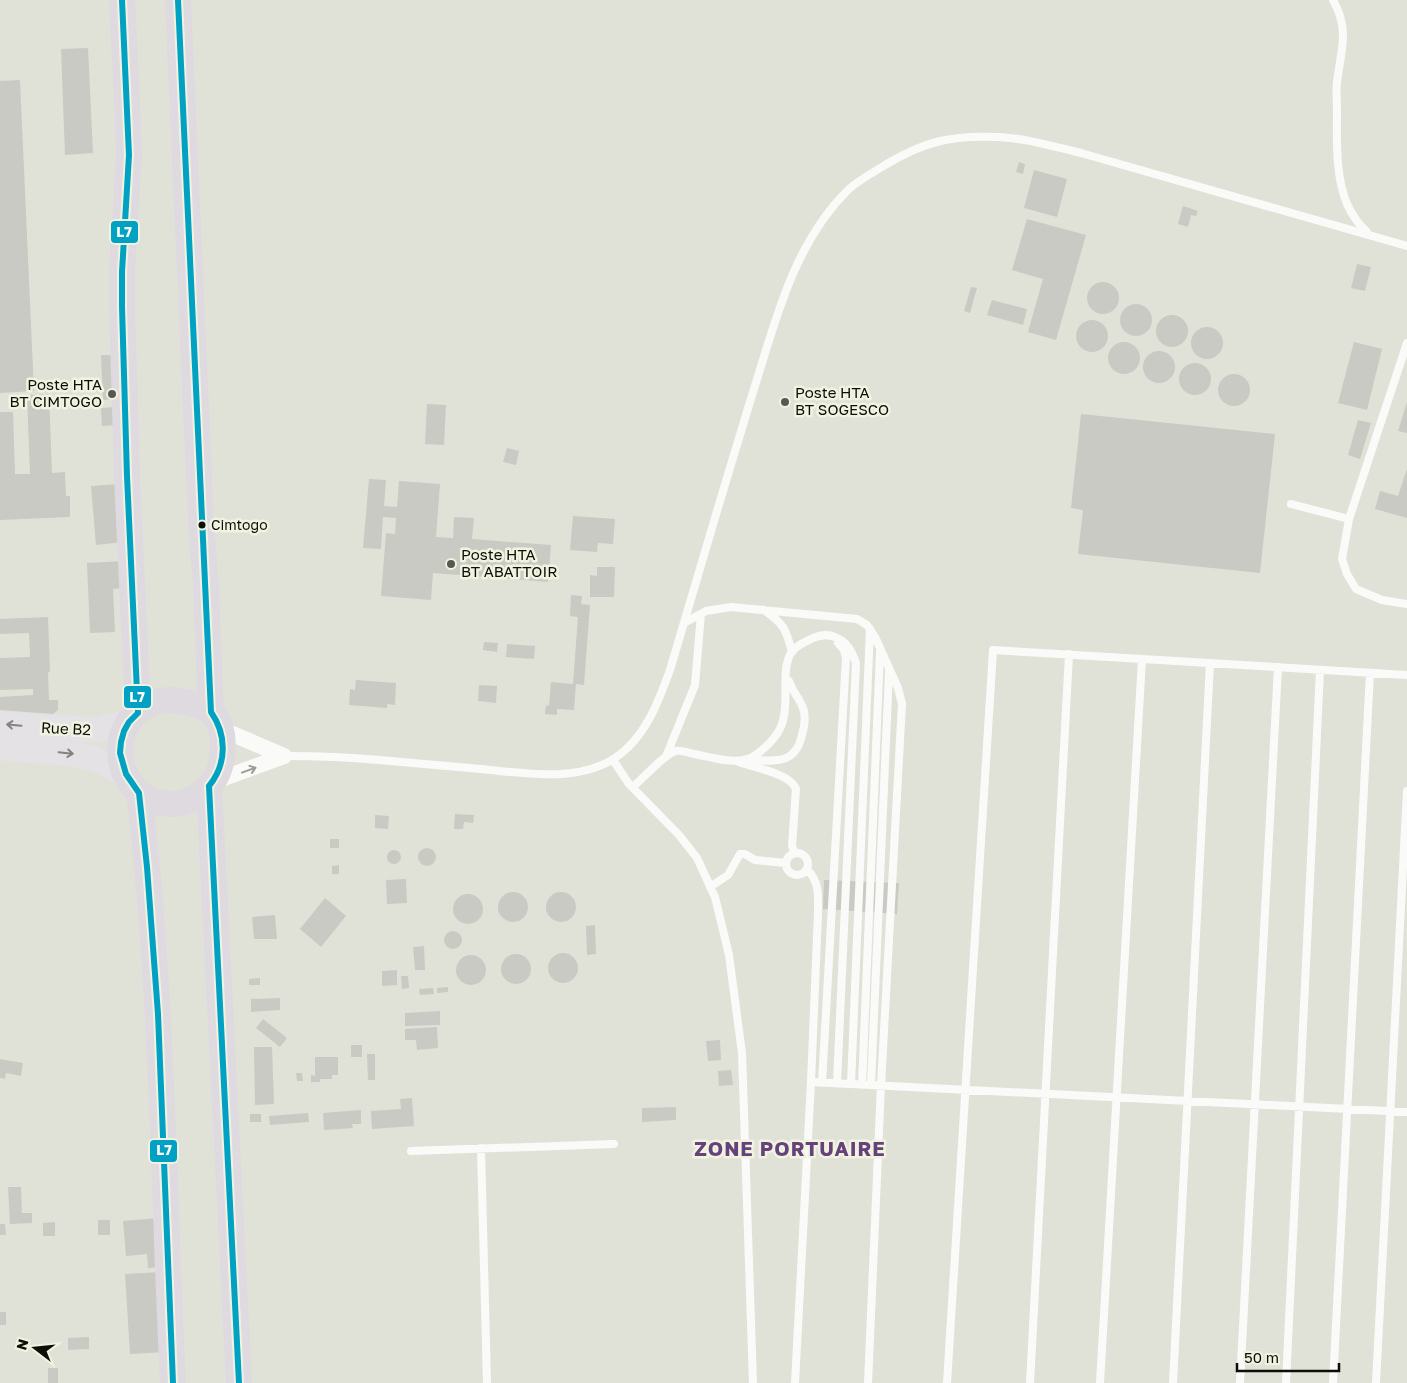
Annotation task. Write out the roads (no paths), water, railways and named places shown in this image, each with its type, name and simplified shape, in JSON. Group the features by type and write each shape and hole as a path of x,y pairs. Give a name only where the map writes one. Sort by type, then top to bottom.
{"highway":[{"path":"122,0 128,122 122,308 134,717"},
{"path":"131,783 158,802 173,804 188,801 202,794 211,784 220,769 223,753 216,720 201,523 178,0"},
{"path":"173,1383 158,1032 147,864 131,783 120,758 120,743 125,728 134,717 146,706 161,701 176,700 216,720"},
{"path":"211,784 239,1383"}],"main road":[{"name":"Rue B2","path":"0,724 99,730 134,717"},
{"name":"Rue B2","path":"0,748 87,757 102,762 131,783"}],"street":[{"path":"216,720 284,756"},
{"path":"211,784 284,756"}],"lane":[{"path":"1333,0 1340,12 1344,29 1343,51 1337,83 1336,142 1340,174 1347,204 1358,223 1370,234"},
{"path":"284,756 343,757 522,773 555,774 588,770 613,760 627,749 648,723 670,670 776,319 795,268 815,233 848,190 909,152 926,144 954,138 999,137 1026,141 1081,153 1407,246"},
{"path":"1407,343 1349,519 1342,559 1346,574 1356,589 1382,600 1407,604"},
{"path":"1291,504 1349,519"},
{"path":"684,623 706,611 730,607 864,621 880,648 901,696 868,1383"},
{"path":"764,610 776,619 786,631 792,652"},
{"path":"632,788 667,754 695,685 701,614"},
{"path":"851,1084 870,629"},
{"path":"822,1083 846,658 844,650 835,640 827,635"},
{"path":"734,760 748,759 765,747 776,736 786,709 786,672 788,659 792,652 801,643 817,636 827,635 836,637 847,644 856,663 836,1083"},
{"path":"862,1084 880,648"},
{"path":"948,1383 992,650 1407,675"},
{"path":"1030,1383 1069,654"},
{"path":"1100,1383 1142,659"},
{"path":"1173,1383 1210,663"},
{"path":"1240,1383 1278,667"},
{"path":"871,1085 889,669"},
{"path":"1286,1383 1320,670"},
{"path":"667,754 677,751 725,760 775,760 786,759 795,753 803,732 804,714 803,708 792,690 786,672"},
{"path":"1333,1383 1370,673"},
{"path":"613,760 632,788 679,835 697,858 715,897 728,955 742,1053 753,1383"},
{"path":"734,760 781,776 794,784 796,789 792,846 795,854"},
{"path":"1376,1383 1407,791"},
{"path":"710,887 728,875 740,854 745,854 755,860 786,863"},
{"path":"795,854 804,856 808,862 807,869 801,874 794,875 788,871 786,863 789,857 795,854"},
{"path":"795,1383 811,1082 818,893 815,878 807,869"},
{"path":"811,1082 1407,1112"},
{"path":"411,1151 614,1144"},
{"path":"481,1148 488,1383"}],"place":[{"name":"Poste HTA BT CIMTOGO","path":"112,394"},
{"name":"Poste HTA BT SOGESCO","path":"785,402"},
{"name":"Cimtogo","path":"202,525"},
{"name":"Poste HTA BT ABATTOIR","path":"451,564"}],"district":[{"name":"ZONE PORTUAIRE","path":"790,1149"}]}
